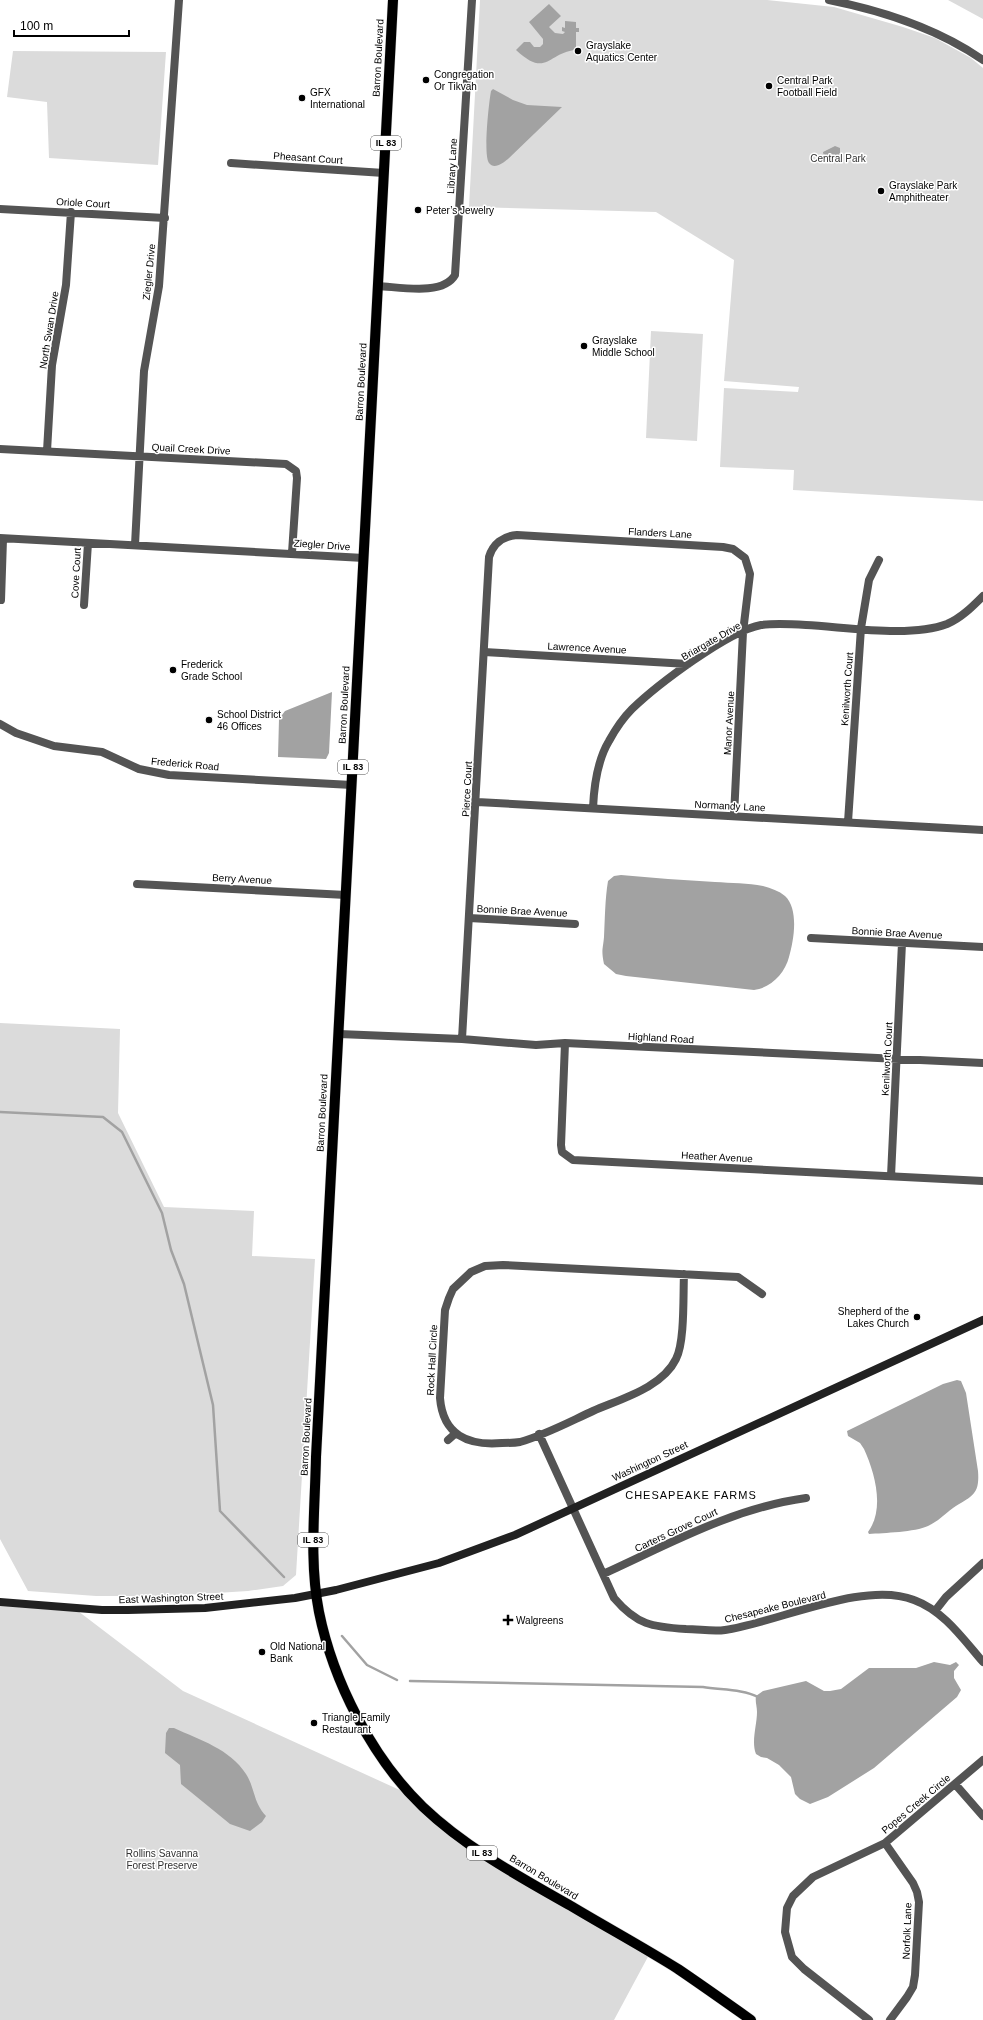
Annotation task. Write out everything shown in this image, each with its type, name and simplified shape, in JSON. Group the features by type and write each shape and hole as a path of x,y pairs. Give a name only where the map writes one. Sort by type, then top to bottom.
{"main road":[{"name":"Barron Boulevard","path":"393,0 316,1457 313,1546 316,1594 319,1613 331,1656 350,1702 364,1730 392,1772 422,1806 440,1823 473,1847 676,1968 751,2020"},
{"name":"Washington Street","path":"316,1594 439,1563 515,1535 573,1507 983,1320"},
{"name":"East Washington Street","path":"0,1602 102,1610 205,1608 316,1594"}],"street":[{"name":"Ziegler Drive","path":"135,545 144,371 159,286 165,218 178,0"},
{"name":"Library Lane","path":"378,286 437,288 448,284 455,275 472,0"},
{"path":"829,0 887,14 932,30 983,60"},
{"name":"Pheasant Court","path":"231,164 384,173"},
{"name":"Oriole Court","path":"0,209 165,218"},
{"name":"North Swan Drive","path":"47,451 52,365 66,285 71,212"},
{"name":"Quail Creek Drive","path":"0,449 286,464 292,467 296,472 297,478 292,553"},
{"name":"Flanders Lane","path":"498,542 509,536 516,535 723,547 733,549 745,558 750,574 743,632"},
{"name":"Ziegler Drive","path":"2,538 364,558"},
{"path":"1,600 2,538"},
{"name":"Pierce Court","path":"462,1039 489,557 498,542"},
{"name":"Cove Court","path":"84,605 88,543"},
{"name":"Kenilworth Court","path":"848,822 861,628 869,580 879,560"},
{"name":"Briargate Drive","path":"593,808 594,788 599,766 608,742 633,709 688,664 743,632 760,626 781,624 928,630 948,623 966,612 983,596"},
{"name":"Manor Avenue","path":"734,816 743,632"},
{"name":"Lawrence Avenue","path":"484,652 688,664"},
{"name":"Frederick Road","path":"0,724 16,733 54,746 102,752 139,769 169,775 352,784"},
{"name":"Normandy Lane","path":"476,802 983,830"},
{"name":"Berry Avenue","path":"137,884 346,895"},
{"name":"Bonnie Brae Avenue","path":"469,918 575,924"},
{"name":"Bonnie Brae Avenue","path":"811,938 983,947"},
{"name":"Kenilworth Court","path":"891,1176 902,943"},
{"name":"Highland Road","path":"339,1034 462,1039 536,1045 565,1043 983,1063"},
{"name":"Heather Avenue","path":"565,1043 560,1145 562,1152 573,1160 983,1181"},
{"name":"Rock Hall Circle","path":"503,1265 684,1274 680,1346 676,1358 669,1370 649,1386 519,1442 487,1444 473,1443 456,1433 443,1416 440,1398 445,1310 460,1276 486,1266 503,1265"},
{"path":"684,1274 738,1277 762,1294"},
{"path":"448,1440 456,1433"},
{"name":"Chesapeake Boulevard","path":"539,1434 614,1598 622,1607 642,1622 659,1628 725,1630 868,1594 899,1595 914,1600 935,1611 950,1623 983,1662"},
{"name":"Carters Grove Court","path":"604,1574 728,1517 775,1503 806,1498"},
{"path":"935,1611 946,1597 983,1563"},
{"name":"Popes Creek Circle","path":"869,2020 804,1969 792,1957 787,1945 785,1919 793,1896 813,1877 885,1843 983,1760"},
{"path":"955,1784 983,1816"},
{"name":"Norfolk Lane","path":"885,1843 913,1883 919,1902 916,1975 913,1986 890,2020"}],"green space":[{"name":"Central Park","path":"480,0 767,0 834,7 935,38 971,58 983,68 983,501 793,490 794,470 720,467 724,388 798,392 799,387 724,381 734,260 656,212 469,207"},
{"path":"948,0 983,0 983,19"},
{"path":"13,51 166,52 158,165 49,158 47,102 7,97"},
{"path":"651,331 703,334 697,441 646,438"},
{"path":"0,1023 120,1029 118,1113 164,1207 254,1211 252,1256 315,1259 296,1575 283,1586 248,1591 168,1596 96,1596 28,1591 0,1539"},
{"name":"Rollins Savanna Forest Preserve","path":"0,1602 74,1608 183,1691 415,1797 474,1846 650,1953 614,2020 0,2020"}],"shaded area":[{"path":"549,4 561,16 549,27 555,33 563,34 565,32 562,31 562,27 565,28 565,21 576,22 576,28 579,28 579,32 576,32 576,50 559,55 547,62 535,63 516,50 524,42 530,42 534,47 540,47 543,44 543,39 529,22"},
{"path":"493,89 513,100 527,105 562,107 508,159 496,166 489,163 486,150 489,106 491,91"},
{"path":"835,146 840,148 840,155 836,158 824,158 823,152"},
{"path":"332,692 329,753 326,759 278,757 279,719 285,711"},
{"path":"621,875 751,884 775,890 785,896 792,909 794,917 794,934 789,957 784,969 781,974 771,983 760,989 754,990 616,974 604,964 602,950 608,881 614,876"},
{"path":"957,1380 961,1381 966,1393 978,1471 976,1491 969,1498 928,1526 908,1531 869,1534 868,1532 876,1513 877,1502 875,1480 864,1449 860,1443 848,1436 847,1431 943,1384"},
{"path":"934,1662 950,1665 956,1662 959,1665 954,1671 954,1678 961,1690 957,1697 874,1768 828,1797 810,1804 800,1799 795,1794 791,1777 779,1765 756,1754 754,1739 757,1712 756,1696 763,1691 806,1681 824,1691 830,1691 841,1689 869,1668 916,1668"},
{"path":"169,1728 174,1728 214,1746 232,1758 239,1765 249,1779 256,1800 266,1816 262,1822 250,1831 230,1824 181,1784 180,1765 165,1753 166,1733"}],"waterway":[{"path":"0,1112 103,1117 122,1132 162,1213 171,1250 184,1284 213,1405 220,1511 284,1577"},
{"path":"342,1636 367,1665 397,1680"},
{"path":"410,1681 703,1687 745,1692 758,1697"}],"place":[{"name":"Grayslake Aquatics Center","path":"578,51"},
{"name":"Congregation Or Tikvah","path":"426,80"},
{"name":"Central Park Football Field","path":"769,86"},
{"name":"GFX International","path":"302,98"},
{"name":"Grayslake Park Amphitheater","path":"881,191"},
{"name":"Peter’s Jewelry","path":"418,210"},
{"name":"Grayslake Middle School","path":"584,346"},
{"name":"Frederick Grade School","path":"173,670"},
{"name":"School District 46 Offices","path":"209,720"},
{"name":"Shepherd of the Lakes Church","path":"917,1317"},
{"name":"Walgreens","path":"508,1620"},
{"name":"Old National Bank","path":"262,1652"},
{"name":"Triangle Family Restaurant","path":"314,1723"}],"district":[{"name":"CHESAPEAKE FARMS","path":"691,1495"}]}
